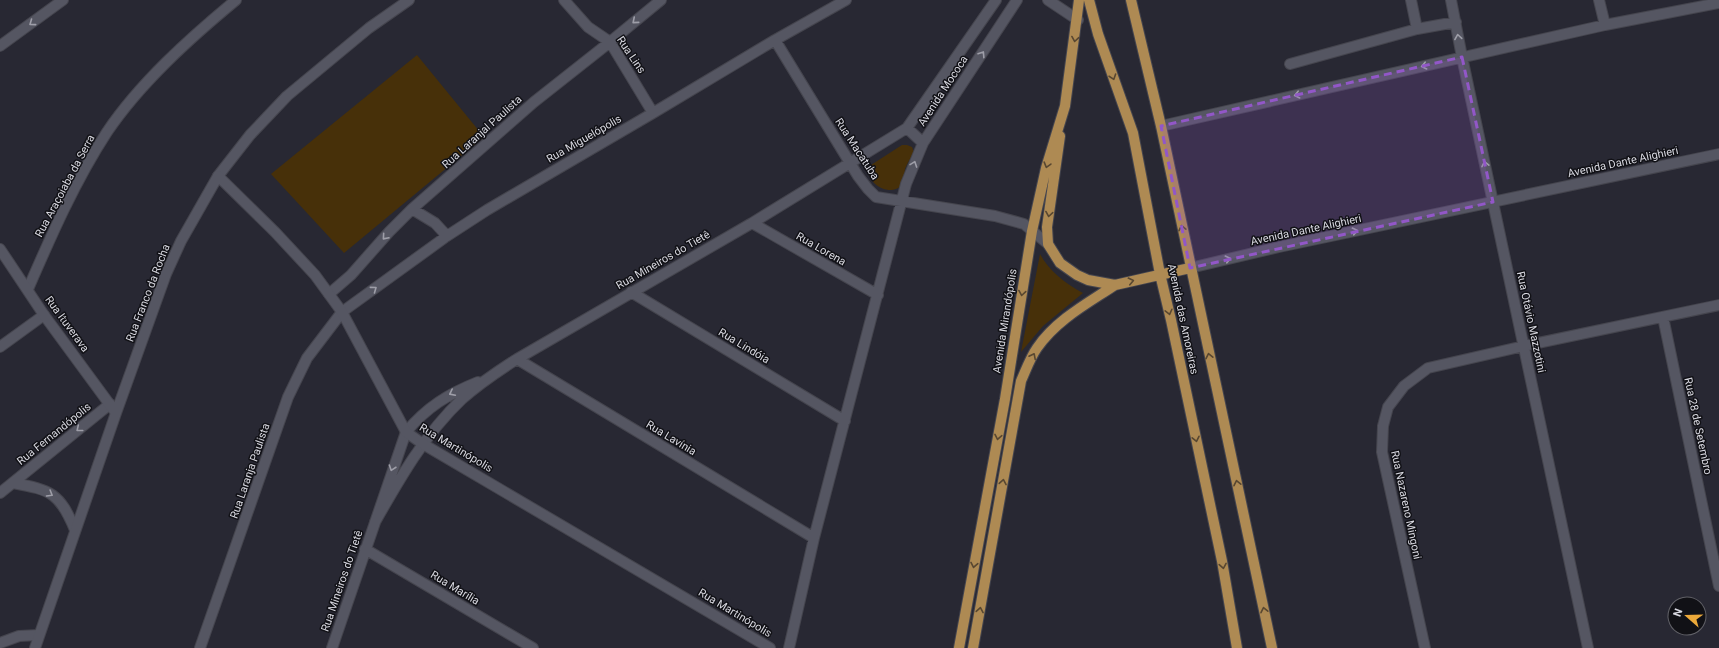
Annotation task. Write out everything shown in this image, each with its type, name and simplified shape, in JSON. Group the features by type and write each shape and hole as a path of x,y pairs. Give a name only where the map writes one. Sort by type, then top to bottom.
{"main road":[{"name":"Avenida Mirandópolis","path":"958,648 1005,399 1032,231 1046,168 1065,106 1078,20 1079,0"},
{"name":"Avenida das Amoreiras","path":"1089,0 1098,34 1132,133 1160,274 1172,320 1220,554 1237,648"},
{"name":"Avenida das Amoreiras","path":"1130,0 1160,126 1272,648"},
{"path":"1048,244 1047,227 1065,106"},
{"name":"Avenida Dante Alighieri","path":"1048,244 1060,263 1077,275 1088,280 1115,285 1190,268"},
{"path":"973,648 1021,381 1036,349 1048,335 1067,317 1115,285"}],"street":[{"path":"0,46 63,0"},
{"name":"Rua Araçoiaba da Serra","path":"28,289 75,187 107,132 134,98 174,54 236,0"},
{"name":"Rua Franco da Rocha","path":"35,648 75,530 166,274 181,241 218,176 250,135 287,96 369,28 409,0"},
{"name":"Rua Lins","path":"564,0 588,26 610,42 653,113"},
{"name":"Rua Laranjal Paulista","path":"329,294 351,275 389,232 412,209 534,102 661,0"},
{"name":"Rua Miguelópolis","path":"342,312 447,236 487,210 775,40 846,0"},
{"name":"Avenida Mococa","path":"851,164 907,128 996,0"},
{"name":"Avenida Mococa","path":"789,648 814,538 902,202 916,158 923,143 1017,0"},
{"path":"1048,0 1078,20"},
{"path":"1411,0 1416,29"},
{"name":"Rua Otávio Mazzotini","path":"1451,0 1588,648"},
{"path":"1599,0 1605,25"},
{"path":"1160,126 1605,25 1719,3"},
{"path":"1290,64 1416,29 1456,22"},
{"name":"Rua Macatuba","path":"775,40 851,164 868,189 876,197 995,216 1024,224 1048,244"},
{"path":"907,128 923,143"},
{"name":"Avenida Dante Alighieri","path":"1190,268 1279,247 1719,154"},
{"name":"Rua Mineiros do Tietê","path":"375,522 406,468 423,444 462,399 488,378 517,359 851,164"},
{"name":"Rua Martinópolis","path":"218,176 275,232 315,275 329,294 342,312 406,432 423,444 770,648"},
{"path":"412,209 431,220 447,236"},
{"name":"Rua Lorena","path":"752,223 878,295"},
{"name":"Rua Ituverava","path":"0,249 44,315 116,413"},
{"name":"Rua Lindóia","path":"631,292 845,421"},
{"name":"Rua Nazareno Mingoni","path":"1425,648 1382,452 1383,426 1388,407 1404,386 1428,368 1719,305"},
{"name":"Rua Laranja Paulista","path":"200,648 288,397 307,358 342,312"},
{"path":"0,347 44,315"},
{"name":"Rua 28 de Setembro","path":"1663,317 1719,586"},
{"name":"Rua Lavínia","path":"517,359 814,538"},
{"name":"Rua Mineiros do Tietê","path":"332,648 406,432 418,416 437,402 488,378"},
{"name":"Rua Fernandópolis","path":"0,493 110,404"},
{"path":"13,484 38,488 54,496 66,508 75,530"},
{"name":"Rua Marília","path":"366,549 532,648"},
{"path":"0,643 19,636 39,635"}],"highlighted area":[{"path":"1462,57 1493,202 1190,268 1161,126"}],"shaded area":[{"path":"417,55 484,137 344,253 271,174"},
{"path":"902,145 912,147 914,152 905,169 904,182 896,189 883,189 873,182 870,177 869,171 871,165"},
{"path":"1040,254 1048,266 1058,276 1070,286 1083,293 1043,326 1021,352"}]}
